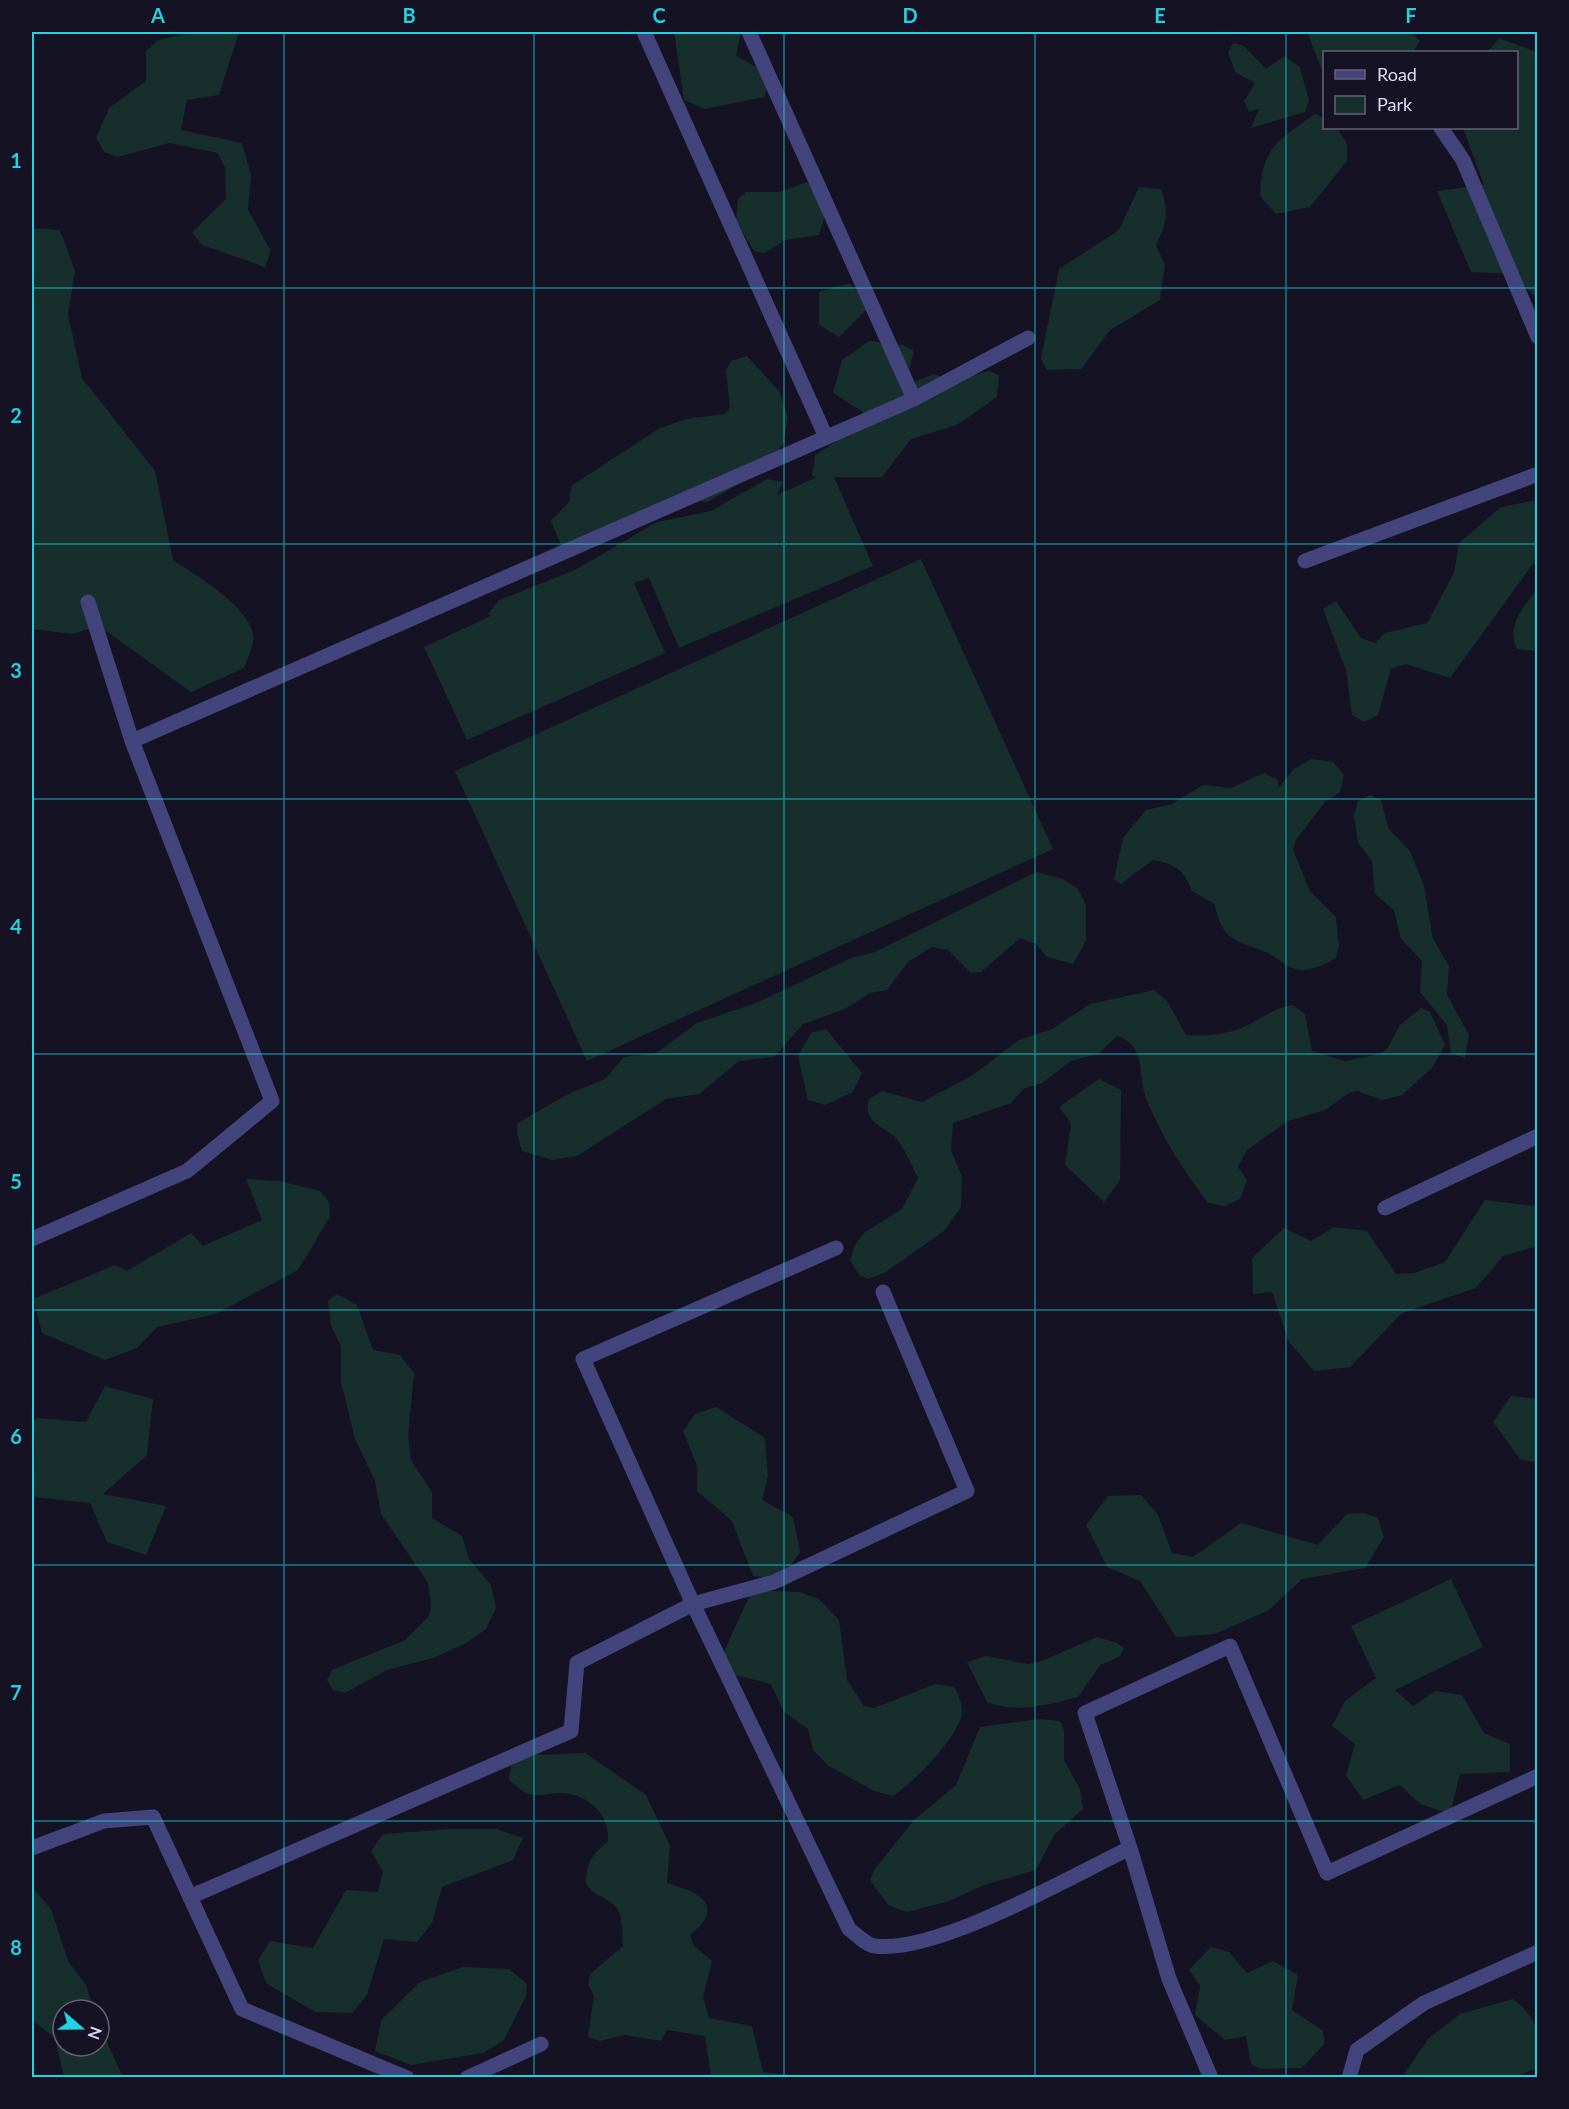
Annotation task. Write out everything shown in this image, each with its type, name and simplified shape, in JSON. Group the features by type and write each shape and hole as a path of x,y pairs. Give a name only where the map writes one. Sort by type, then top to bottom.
{"lane":[{"path":"644,32 826,437"},
{"path":"749,32 914,399"},
{"path":"1442,129 1463,160 1538,337"},
{"path":"132,741 914,399 1028,338"},
{"path":"1305,561 1538,474"},
{"path":"32,1239 187,1171 272,1101 132,741 88,602"},
{"path":"1385,1208 1538,1136"},
{"path":"836,1248 583,1359 693,1604 849,1929 872,1946 901,1947 978,1922 1130,1848"},
{"path":"192,1896 571,1731 577,1663 693,1604 774,1582 967,1491 883,1292"},
{"path":"1210,2078 1169,1979 1130,1848 1085,1713 1230,1646 1326,1873 1538,1776"},
{"path":"32,1848 104,1821 153,1817 192,1896 242,2009 407,2078"},
{"path":"1349,2078 1357,2050 1424,2003 1538,1952"},
{"path":"467,2078 542,2044"}],"green space":[{"path":"193,32 239,32 219,95 187,100 181,130 242,143 251,175 248,210 271,251 265,267 202,245 192,232 226,199 225,168 218,153 169,143 118,157 104,152 96,138 109,108 146,81 146,51 158,40"},
{"path":"674,32 741,32 736,56 756,67 768,86 764,97 705,109 684,100"},
{"path":"1307,32 1411,32 1420,41 1414,51 1323,51 1323,72"},
{"path":"1499,38 1537,52 1537,299 1513,274 1471,272 1437,191 1484,185 1463,129 1518,129 1518,51 1488,51"},
{"path":"1233,43 1244,46 1266,69 1284,56 1300,67 1309,101 1305,112 1251,128 1259,109 1249,112 1244,101 1255,83 1235,72 1228,52"},
{"path":"1315,114 1323,118 1323,129 1338,129 1347,144 1347,161 1310,207 1276,214 1260,196 1261,180 1268,156 1291,131"},
{"path":"810,181 830,200 819,235 785,240 765,253 754,251 736,221 738,199 746,192 779,192"},
{"path":"1139,187 1161,189 1165,205 1165,224 1156,245 1165,265 1160,300 1110,330 1081,369 1047,370 1041,359 1059,269 1119,230"},
{"path":"33,228 60,230 75,271 68,314 82,378 155,471 173,560 223,594 246,618 252,629 251,651 244,668 191,692 99,626 72,634 32,629"},
{"path":"849,283 871,305 839,337 819,325 819,292"},
{"path":"869,341 903,345 914,351 908,373 914,382 934,374 955,381 989,371 999,375 997,397 957,425 911,439 882,477 834,477 873,566 679,648 649,578 634,583 665,653 467,740 424,647 491,616 488,614 499,600 575,570 657,522 711,511 767,479 783,482 777,495 817,477 812,476 815,455 852,431 863,412 833,393 842,360"},
{"path":"747,356 779,391 788,417 783,444 768,468 707,502 698,501 578,552 561,545 551,521 569,502 571,486 660,428 686,419 724,414 730,408 726,370 731,361"},
{"path":"1537,500 1537,562 1533,564 1450,678 1406,664 1391,669 1378,715 1364,722 1352,715 1346,670 1323,609 1336,601 1361,638 1375,643 1385,633 1427,623 1454,573 1459,543 1501,507"},
{"path":"921,559 1053,849 587,1061 455,771"},
{"path":"1537,589 1537,651 1517,649 1514,640 1515,624"},
{"path":"1311,759 1333,762 1344,775 1340,792 1325,802 1296,840 1293,850 1310,891 1336,917 1339,947 1336,958 1315,968 1297,970 1268,953 1232,938 1221,926 1215,904 1192,891 1186,878 1173,866 1153,860 1121,884 1114,879 1123,838 1146,810 1172,804 1203,785 1231,788 1264,773 1278,780 1278,788 1294,769"},
{"path":"1370,795 1381,800 1388,828 1410,851 1424,886 1433,939 1449,966 1447,995 1469,1035 1465,1058 1451,1053 1447,1025 1420,992 1422,961 1401,939 1394,910 1375,894 1372,861 1358,843 1354,815 1358,801"},
{"path":"1036,872 1063,879 1078,889 1086,905 1086,941 1073,964 1047,957 1036,944 1020,938 981,972 971,973 948,950 932,947 908,962 887,990 870,993 845,1009 803,1024 774,1057 739,1061 699,1094 666,1099 577,1156 552,1160 522,1151 517,1133 518,1123 568,1094 605,1079 624,1057 656,1053 697,1023 756,1003 851,958 875,952"},
{"path":"1154,990 1167,1001 1186,1035 1202,1036 1235,1030 1275,1010 1293,1005 1305,1014 1312,1051 1345,1061 1379,1054 1387,1049 1400,1025 1421,1008 1430,1012 1445,1045 1432,1068 1402,1095 1382,1100 1357,1091 1349,1093 1325,1110 1288,1121 1247,1150 1238,1167 1247,1180 1240,1199 1225,1206 1208,1203 1182,1166 1146,1098 1137,1053 1126,1040 1117,1036 1098,1054 1071,1061 1042,1083 1023,1089 1011,1103 953,1123 951,1150 962,1177 961,1207 944,1231 886,1272 868,1279 859,1275 850,1260 855,1245 865,1232 902,1209 918,1178 897,1139 871,1119 869,1099 882,1091 922,1102 973,1075 1019,1040 1052,1029 1090,1004"},
{"path":"826,1029 862,1073 853,1092 825,1105 808,1100 798,1056 811,1033"},
{"path":"1099,1079 1121,1090 1120,1180 1104,1202 1065,1165 1071,1123 1059,1107"},
{"path":"246,1179 279,1181 320,1191 329,1202 330,1217 298,1270 216,1314 157,1327 137,1348 105,1360 42,1333 33,1299 115,1265 127,1271 191,1233 203,1246 262,1220"},
{"path":"1485,1200 1534,1206 1537,1203 1537,1246 1503,1256 1476,1288 1402,1313 1350,1367 1314,1371 1289,1342 1272,1292 1253,1294 1252,1258 1284,1228 1311,1241 1334,1227 1367,1231 1396,1274 1414,1273 1445,1262"},
{"path":"337,1294 357,1305 373,1350 400,1355 414,1373 408,1436 411,1460 432,1492 432,1518 462,1536 469,1559 491,1585 496,1608 486,1629 466,1643 433,1658 387,1670 345,1693 333,1690 327,1680 332,1670 405,1640 429,1616 431,1605 428,1583 381,1514 375,1481 355,1439 341,1382 341,1347 331,1325 328,1301"},
{"path":"105,1386 153,1399 147,1455 103,1494 166,1506 146,1555 107,1542 90,1503 33,1497 35,1442 32,1424 37,1418 86,1422"},
{"path":"1511,1396 1537,1399 1537,1463 1520,1459 1493,1422"},
{"path":"716,1407 765,1438 768,1476 762,1500 793,1517 800,1552 787,1571 764,1577 753,1576 732,1521 697,1491 697,1466 683,1431 695,1414"},
{"path":"1141,1495 1158,1515 1172,1553 1193,1557 1241,1523 1318,1545 1347,1514 1364,1513 1378,1518 1384,1537 1365,1568 1302,1579 1269,1610 1215,1634 1176,1637 1140,1581 1107,1567 1086,1525 1108,1496"},
{"path":"1451,1579 1483,1647 1395,1690 1413,1706 1435,1691 1462,1695 1484,1733 1510,1744 1510,1772 1460,1774 1450,1814 1420,1804 1400,1785 1363,1800 1346,1775 1355,1744 1332,1726 1345,1701 1376,1678 1351,1626"},
{"path":"752,1590 800,1592 819,1599 839,1620 847,1680 864,1706 874,1708 935,1684 954,1687 962,1710 961,1718 950,1739 912,1781 893,1796 874,1791 829,1766 813,1750 808,1729 784,1712 771,1684 731,1674 722,1656"},
{"path":"1097,1637 1117,1643 1124,1648 1119,1657 1100,1665 1078,1697 1043,1705 1021,1708 998,1706 987,1702 967,1662 986,1656 1028,1664 1039,1662"},
{"path":"1039,1719 1060,1721 1064,1730 1064,1760 1080,1789 1083,1809 1054,1835 1036,1870 987,1884 946,1902 907,1912 888,1905 870,1880 874,1870 914,1820 956,1785 980,1727"},
{"path":"521,1750 542,1755 585,1753 646,1795 670,1846 667,1883 688,1890 706,1903 706,1917 690,1935 694,1946 712,1961 703,1997 709,2018 752,2026 763,2072 811,2077 711,2077 705,2036 667,2030 661,2041 624,2035 600,2041 588,2037 594,1995 588,1985 590,1974 623,1946 619,1912 615,1906 588,1886 586,1879 592,1858 608,1841 608,1831 601,1814 580,1797 561,1793 532,1795 521,1790 509,1780 512,1757"},
{"path":"452,1829 496,1829 523,1838 513,1860 442,1887 432,1923 417,1942 384,1939 367,1995 352,2013 315,2012 266,1983 258,1960 270,1941 313,1948 346,1890 378,1892 383,1872 371,1851 383,1834"},
{"path":"32,1887 51,1909 68,1961 86,1985 90,1998 51,1998 51,2035 32,2020"},
{"path":"1211,1947 1229,1952 1247,1973 1273,1961 1298,1975 1292,2010 1323,2031 1325,2043 1302,2068 1260,2069 1251,2064 1246,2036 1225,2040 1195,2015 1200,1986 1189,1970"},
{"path":"463,1967 509,1969 527,1984 526,1996 503,2041 483,2053 411,2065 375,2051 381,2020 420,1982"},
{"path":"1513,1999 1534,2022 1538,2046 1537,2068 1515,2077 1402,2077 1429,2038 1460,2014"},
{"path":"111,2051 123,2077 64,2077 60,2058 111,2058"}]}
